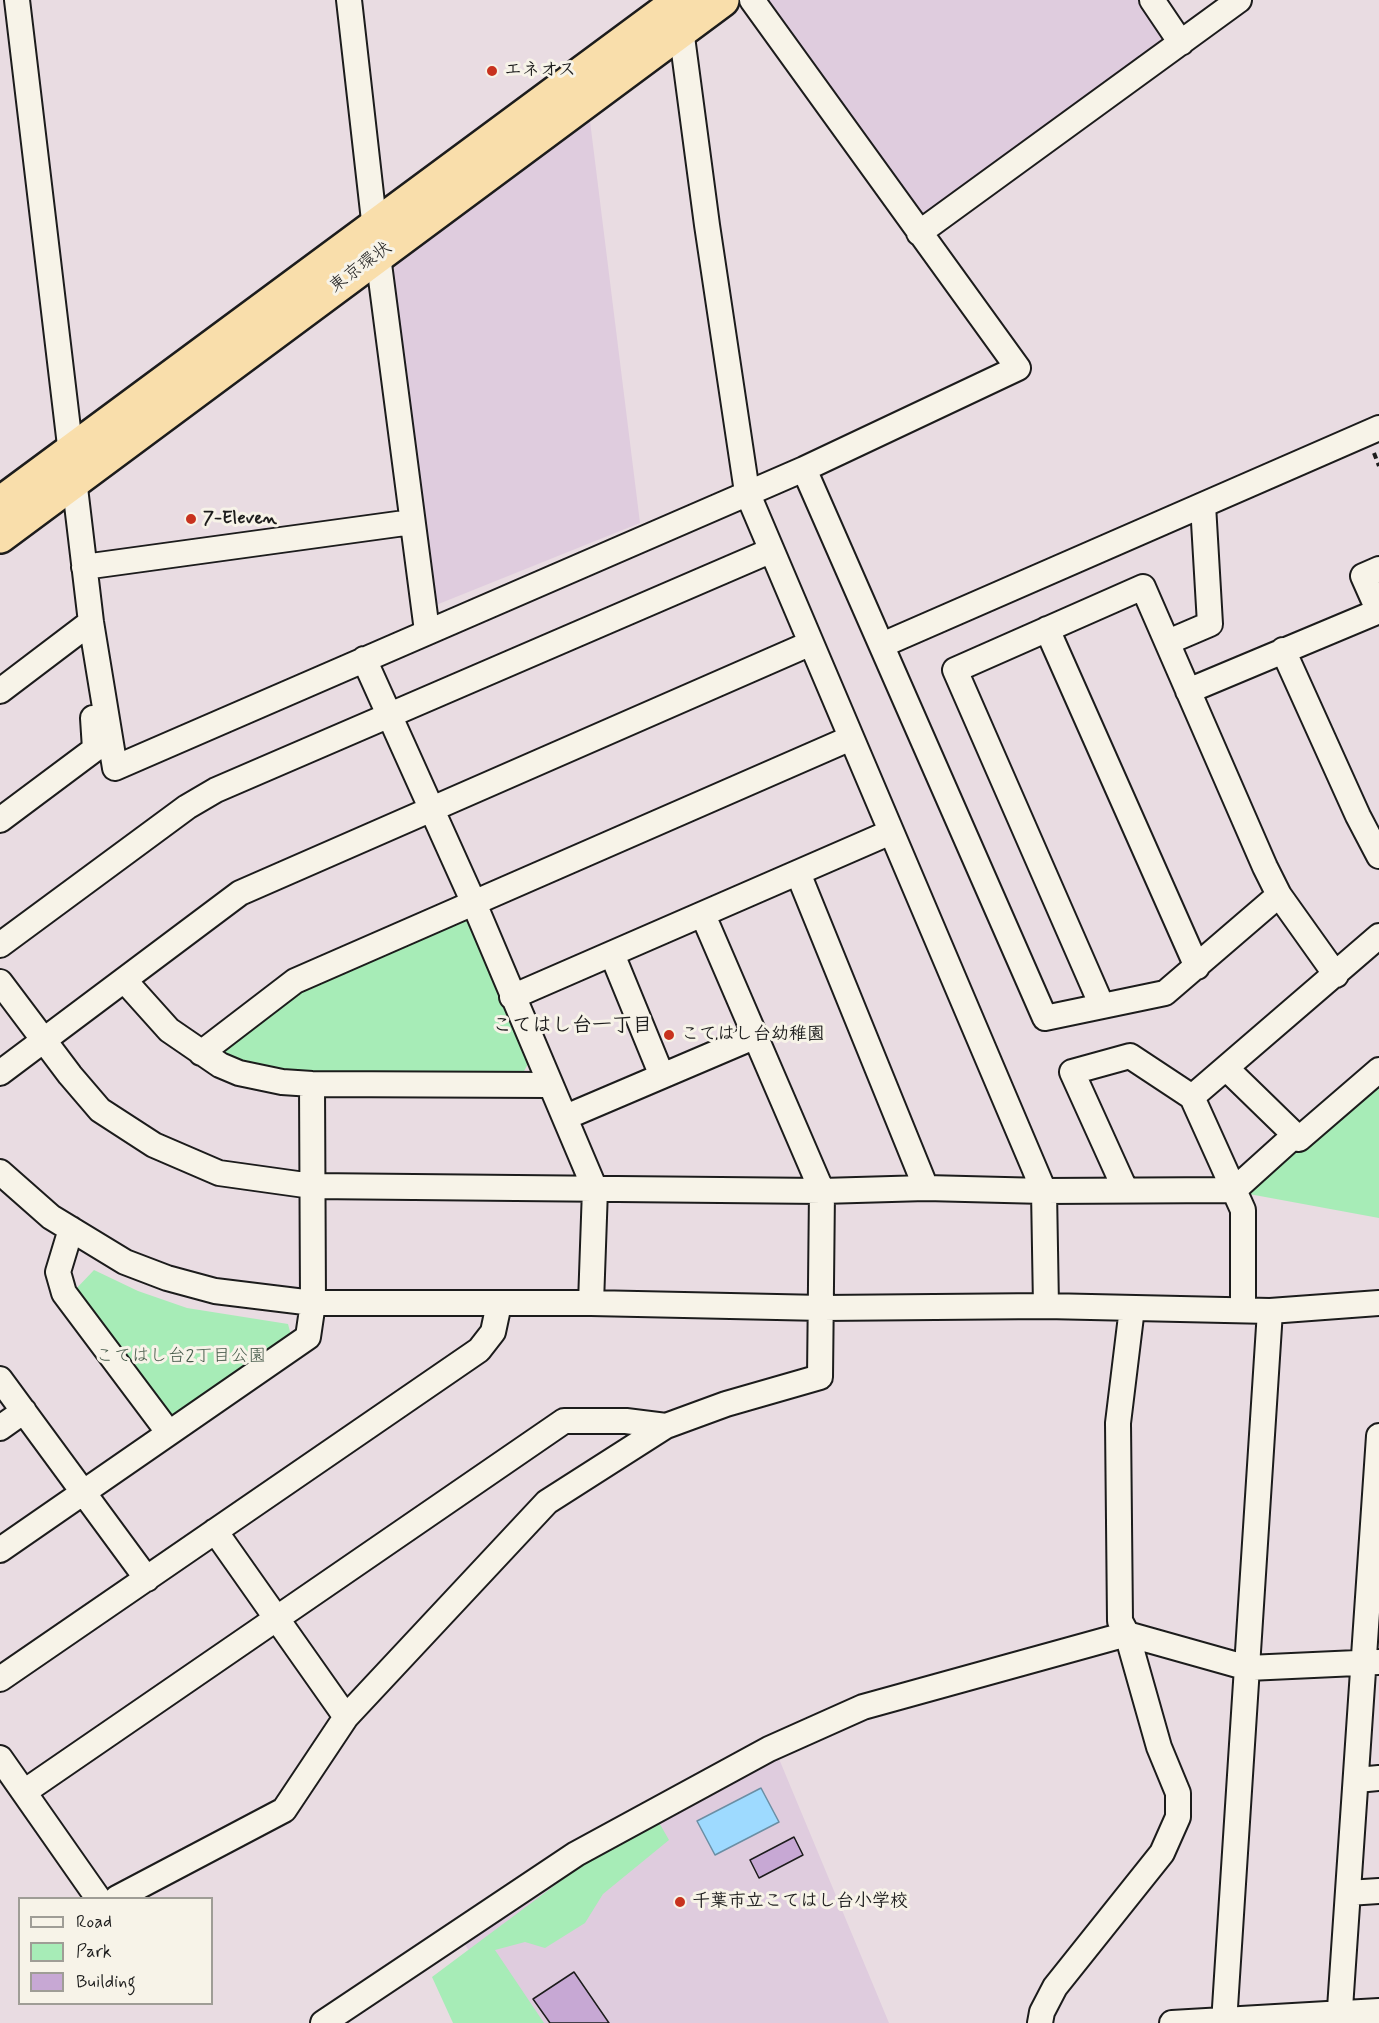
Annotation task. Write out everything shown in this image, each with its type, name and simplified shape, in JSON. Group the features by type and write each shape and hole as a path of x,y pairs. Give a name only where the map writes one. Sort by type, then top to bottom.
{"highway":[{"name":"東京環状","path":"0,536 72,467 681,14 722,0"},
{"name":"東京環状","path":"0,504 72,467"}],"street":[{"path":"17,0 91,622 115,768 804,469 1018,368 752,0"},
{"path":"349,0 427,631"},
{"path":"1152,0 1181,43"},
{"path":"919,233 1239,0"},
{"path":"681,14 707,225 747,492 809,644 1044,1191 1046,1306"},
{"path":"882,645 1379,428"},
{"path":"804,469 1046,1018 1165,993 1279,895"},
{"path":"1167,642 1210,624 1203,505"},
{"path":"84,567 412,522"},
{"path":"0,945 187,807 216,790 770,551"},
{"path":"1188,691 1379,612 1364,576 1379,569"},
{"path":"1102,1006 955,670 1143,587 1279,895 1336,975"},
{"path":"0,691 91,622"},
{"path":"1047,629 1197,967"},
{"path":"0,1073 240,893 809,644"},
{"path":"1283,650 1358,816 1379,856"},
{"path":"364,659 473,901 595,1189 591,1303"},
{"path":"0,820 96,749 93,714 104,698"},
{"path":"201,1053 294,981 851,738"},
{"path":"512,997 891,832"},
{"path":"798,873 926,1188"},
{"path":"121,1897 284,1810 346,1717 547,1502 666,1426 726,1404 820,1377 823,1308 822,1191 703,915"},
{"path":"1192,1097 1379,936"},
{"path":"612,954 662,1076"},
{"path":"125,981 169,1030 201,1053 239,1072 282,1082 312,1084 549,1085"},
{"path":"0,982 100,1110 154,1145 219,1173 312,1186 822,1191 926,1188 1044,1191 1234,1190 1295,1135"},
{"path":"566,1117 756,1036"},
{"path":"1125,1189 1072,1072 1131,1056 1192,1097 1243,1210 1243,1310"},
{"path":"1226,1068 1299,1139 1379,1070"},
{"path":"0,1550 308,1337 313,1304 312,1084"},
{"path":"0,1172 51,1217 126,1262 166,1278 215,1291 313,1304 591,1303 823,1308 1046,1306 1270,1311 1379,1303"},
{"path":"71,1230 58,1272 64,1293 169,1433"},
{"path":"0,1679 479,1350 493,1332 499,1304"},
{"path":"1040,2023 1042,2012 1055,1987 1162,1853 1178,1816 1178,1793 1159,1747 1126,1634 1120,1621 1118,1423 1132,1308"},
{"path":"1224,2021 1270,1311"},
{"path":"0,1378 147,1579"},
{"path":"0,1428 24,1411"},
{"path":"24,1792 564,1421 626,1422 666,1426"},
{"path":"1339,2018 1348,1893 1368,1779 1379,1436"},
{"path":"215,1531 346,1717"},
{"path":"323,2023 576,1854 769,1749 863,1707 1126,1634 1248,1668 1371,1662"},
{"path":"0,1758 97,1897"},
{"path":"1348,1893 1379,1891"},
{"path":"1172,2023 1339,2018 1379,2011"}],"shaded area":[{"path":"765,0 1138,0 1166,42 923,216"},
{"path":"589,113 640,523 436,605 389,265"},
{"name":"千葉市立こてはし台小学校","path":"777,1754 889,2023 515,2023 464,1943 578,1860"}],"green space":[{"path":"456,915 468,922 530,1060 522,1075 297,1074 257,1067 221,1054 220,1044 302,984"},
{"path":"1379,1083 1379,1218 1249,1194 1247,1185"},
{"name":"こてはし台2丁目公園","path":"94,1270 138,1291 187,1308 288,1324 292,1339 176,1420 163,1416 73,1292"},
{"path":"653,1812 669,1840 603,1894 585,1923 545,1948 525,1942 495,1950 544,2023 453,2023 432,1977"}],"water":[{"path":"761,1788 779,1822 715,1855 697,1821"}],"building":[{"path":"794,1837 803,1855 759,1878 750,1860"},
{"path":"574,1972 609,2023 550,2023 533,1999"}],"place":[{"name":"エネオス","path":"492,71"},
{"name":"7-Eleven","path":"191,519"},
{"name":"こてはし台幼稚園","path":"669,1035"},
{"name":"千葉市立こてはし台小学校","path":"680,1902"}],"district":[{"name":"こてはし台一丁目","path":"572,1027"}]}
